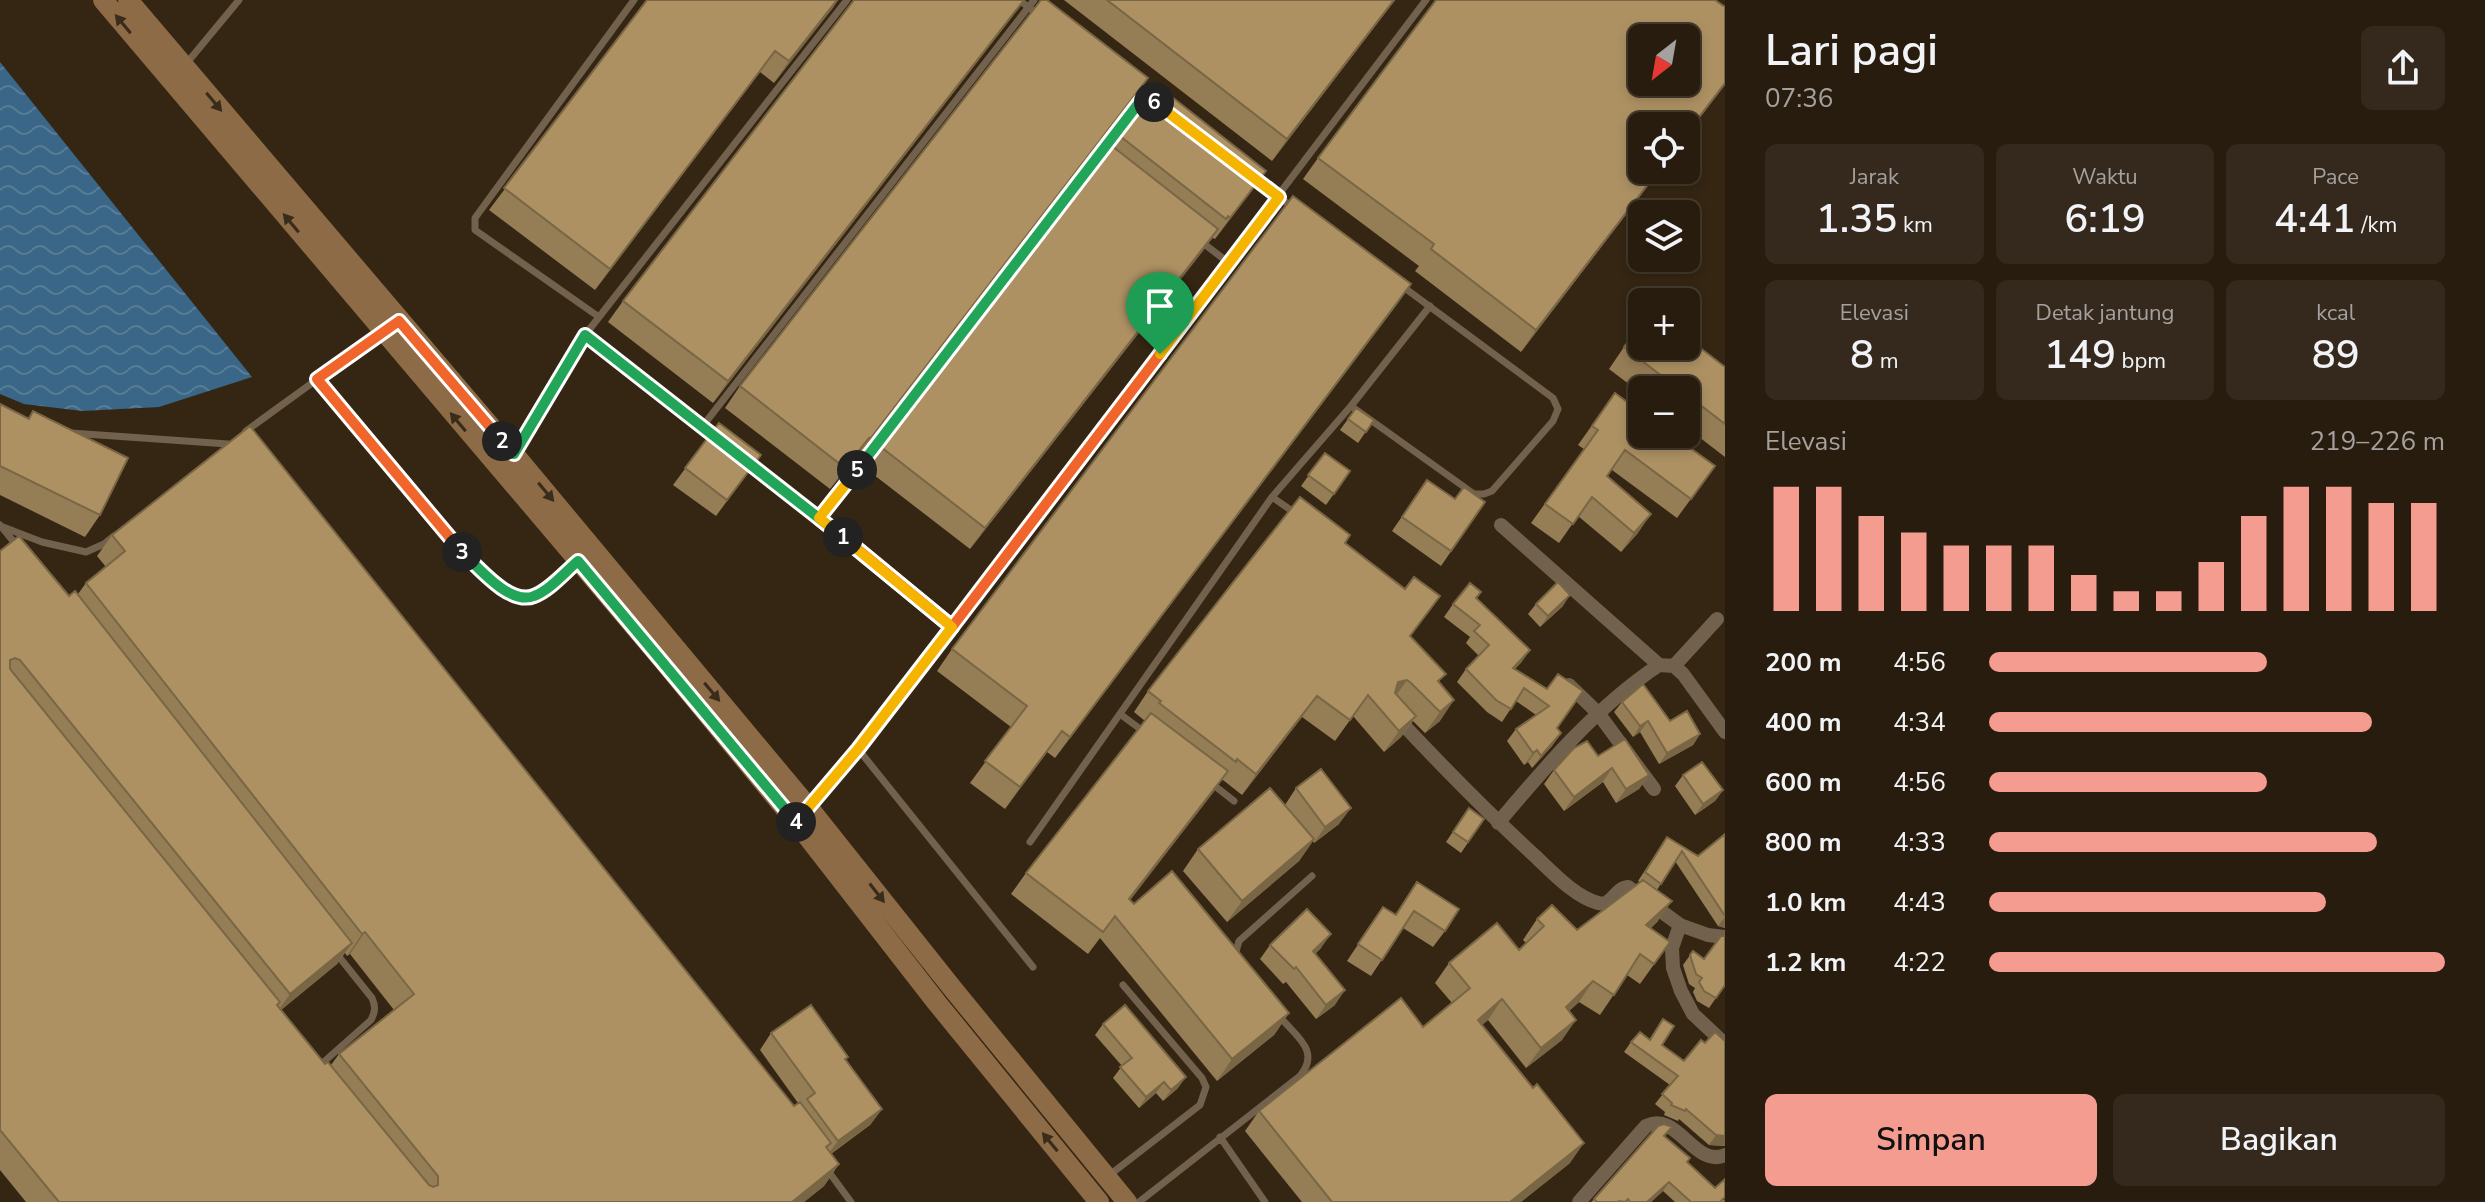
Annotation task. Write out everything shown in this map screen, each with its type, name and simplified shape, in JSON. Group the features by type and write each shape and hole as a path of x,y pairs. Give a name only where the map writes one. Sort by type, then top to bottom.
{"street":[{"path":"103,0 178,74 391,326 578,561 803,816"},
{"path":"128,0 178,74"},
{"path":"391,326 514,454 1098,1190 1127,1202"},
{"path":"1501,525 1666,666 1683,674 1725,732"},
{"path":"1498,823 1613,698 1666,666 1717,619"},
{"path":"1569,685 1598,713 1654,789"},
{"path":"1390,711 1498,823 1551,871 1593,901 1607,903 1620,889 1628,887 1680,925 1708,935 1725,937"},
{"path":"1680,925 1672,948 1673,968 1681,991 1693,1014 1725,1044"},
{"path":"1579,1202 1652,1123 1663,1124 1675,1131 1710,1158 1725,1155"}],"lane":[{"path":"178,74 239,0"},
{"path":"599,317 475,230 474,224 475,218 634,0"},
{"path":"514,454 585,335 847,0"},
{"path":"1019,0 1031,4 1052,25"},
{"path":"803,816 952,627 1426,0"},
{"path":"702,427 1031,4"},
{"path":"1122,78 1157,105"},
{"path":"819,518 1145,95"},
{"path":"1097,159 1109,168"},
{"path":"1242,169 1304,215"},
{"path":"1193,235 1229,263"},
{"path":"1351,406 1474,494 1492,491 1553,421 1558,409 1553,398 1392,279"},
{"path":"1030,842 1272,497 1351,406 1430,306"},
{"path":"216,454 391,326"},
{"path":"585,335 725,445"},
{"path":"317,379 459,550 509,593 526,598 537,595 578,561"},
{"path":"60,432 228,444"},
{"path":"737,454 952,627"},
{"path":"1272,497 1298,516"},
{"path":"1,526 42,542 86,552 117,534"},
{"path":"1,526 21,551"},
{"path":"1120,714 1158,743"},
{"path":"858,749 1033,967"},
{"path":"1209,781 1234,801"},
{"path":"1236,963 1235,951 1239,941 1312,876"},
{"path":"313,1071 375,1013 372,998 333,948"},
{"path":"1098,1190 1200,1105 1206,1087 1202,1078 1123,985"},
{"path":"1139,1202 1300,1076 1308,1066 1307,1048 1270,1005"},
{"path":"1220,1137 1265,1202"},
{"path":"823,1164 851,1202"}],"water":[{"path":"0,62 252,377 159,407 82,411 24,404 0,394"}],"building":[{"path":"647,0 837,0 789,61 775,51 610,269 504,188"},
{"path":"854,0 1024,0 728,381 623,301"},
{"path":"1041,0 1047,0 1148,78 845,468 740,386"},
{"path":"1107,0 1394,0 1287,139"},
{"path":"1436,0 1715,0 1725,7 1725,83 1700,116 1700,112 1628,112 1628,184 1648,184 1636,200 1628,200 1628,210 1536,330 1431,249 1434,244 1318,158"},
{"path":"1158,86 1266,171 1230,218 1228,216 1226,219 1120,136"},
{"path":"1112,146 1218,229 985,528 881,447"},
{"path":"1293,196 1411,284 1070,737 1062,731 1020,787 985,761 1027,706 952,649"},
{"path":"1700,348 1725,367 1725,424 1700,405 1700,376 1662,376 1641,360 1700,360"},
{"path":"1615,393 1628,403 1628,448 1690,448 1715,466 1691,499 1625,450 1607,476 1651,514 1634,533 1592,497 1573,524 1545,504 1598,430 1592,426"},
{"path":"0,404 29,419 33,411 128,458 100,515 0,466"},
{"path":"1356,408 1374,420 1366,432 1348,419"},
{"path":"719,423 761,455 727,500 685,468"},
{"path":"250,426 794,1106 800,1102 831,1143 826,1147 839,1164 792,1202 59,1202 0,1130 0,551 19,536 69,596 75,591 352,943 290,994 20,660 10,660 10,669 280,1002 277,1005 325,1064 328,1062 429,1185 438,1185 438,1176 339,1054 414,994 365,932 362,934 86,583 125,551 112,535"},
{"path":"1325,453 1350,471 1334,494 1308,475"},
{"path":"1427,480 1455,499 1464,487 1485,502 1451,551 1402,517"},
{"path":"1300,497 1350,535 1345,543 1405,589 1414,577 1440,596 1410,636 1446,674 1438,681 1454,700 1440,712 1407,680 1398,682 1395,693 1416,716 1399,731 1368,695 1350,720 1317,696 1256,774 1159,703 1161,701 1148,691"},
{"path":"1558,582 1570,595 1548,616 1536,604"},
{"path":"1470,583 1481,592 1476,598 1530,650 1513,668 1547,689 1558,674 1583,691 1557,728 1561,733 1541,756 1537,750 1533,753 1516,729 1549,706 1524,688 1511,709 1496,700 1466,669 1489,645 1474,631 1480,625 1453,604"},
{"path":"1643,684 1670,721 1687,711 1700,734 1667,753 1648,721 1640,726 1622,702"},
{"path":"1151,713 1228,771 1129,899 1134,904 1172,871 1289,1013 1232,1059 1115,916 1103,932 1026,873"},
{"path":"1625,739 1649,775 1626,789 1612,768 1574,797 1554,770 1574,748 1587,741 1598,756"},
{"path":"1702,762 1723,790 1703,804 1683,775"},
{"path":"1321,769 1351,808 1325,827 1296,788"},
{"path":"1270,788 1314,839 1242,901 1198,849"},
{"path":"1469,808 1484,819 1468,842 1453,832"},
{"path":"1725,834 1725,916 1682,851 1661,884 1645,872 1667,837 1698,856"},
{"path":"1643,880 1672,901 1646,925 1670,942 1654,964 1640,954 1614,995 1593,981 1566,1007 1576,1020 1541,1048 1502,999 1478,1020 1533,1088 1537,1084 1584,1143 1510,1202 1332,1202 1259,1111 1401,998 1423,1027 1470,988 1449,963 1497,923 1519,950 1544,926 1537,919 1552,905 1577,930"},
{"path":"1417,882 1459,909 1445,931 1414,911 1382,960 1358,944 1383,907 1396,915"},
{"path":"1307,909 1331,934 1313,951 1345,990 1326,1005 1296,967 1294,969 1270,945"},
{"path":"1721,936 1725,936 1725,985 1716,998 1704,991 1699,982 1702,978 1696,974 1690,955 1693,951 1704,959"},
{"path":"811,1005 882,1109 838,1141 807,1099 815,1093 771,1033"},
{"path":"1125,1005 1186,1077 1171,1090 1164,1082 1146,1097 1120,1067 1132,1058 1103,1024"},
{"path":"1663,1019 1674,1026 1662,1045 1684,1061 1701,1040 1705,1043 1715,1032 1725,1041 1725,1136 1716,1135 1686,1109 1671,1105 1662,1094 1678,1076 1631,1042 1640,1032 1650,1040"},
{"path":"1664,1124 1672,1127 1664,1136 1690,1158 1687,1162 1715,1188 1725,1179 1725,1197 1720,1202 1691,1202 1669,1182 1647,1202 1630,1202 1628,1199 1625,1202 1597,1202 1594,1199 1658,1126"}],"route":[{"path":"1160,354 952,627 819,518 585,335 514,454 399,321 317,379 459,550 509,593 526,598 537,595 578,561 797,823 952,627 886,573 819,518 1145,95 1279,197 1160,354"}]}
